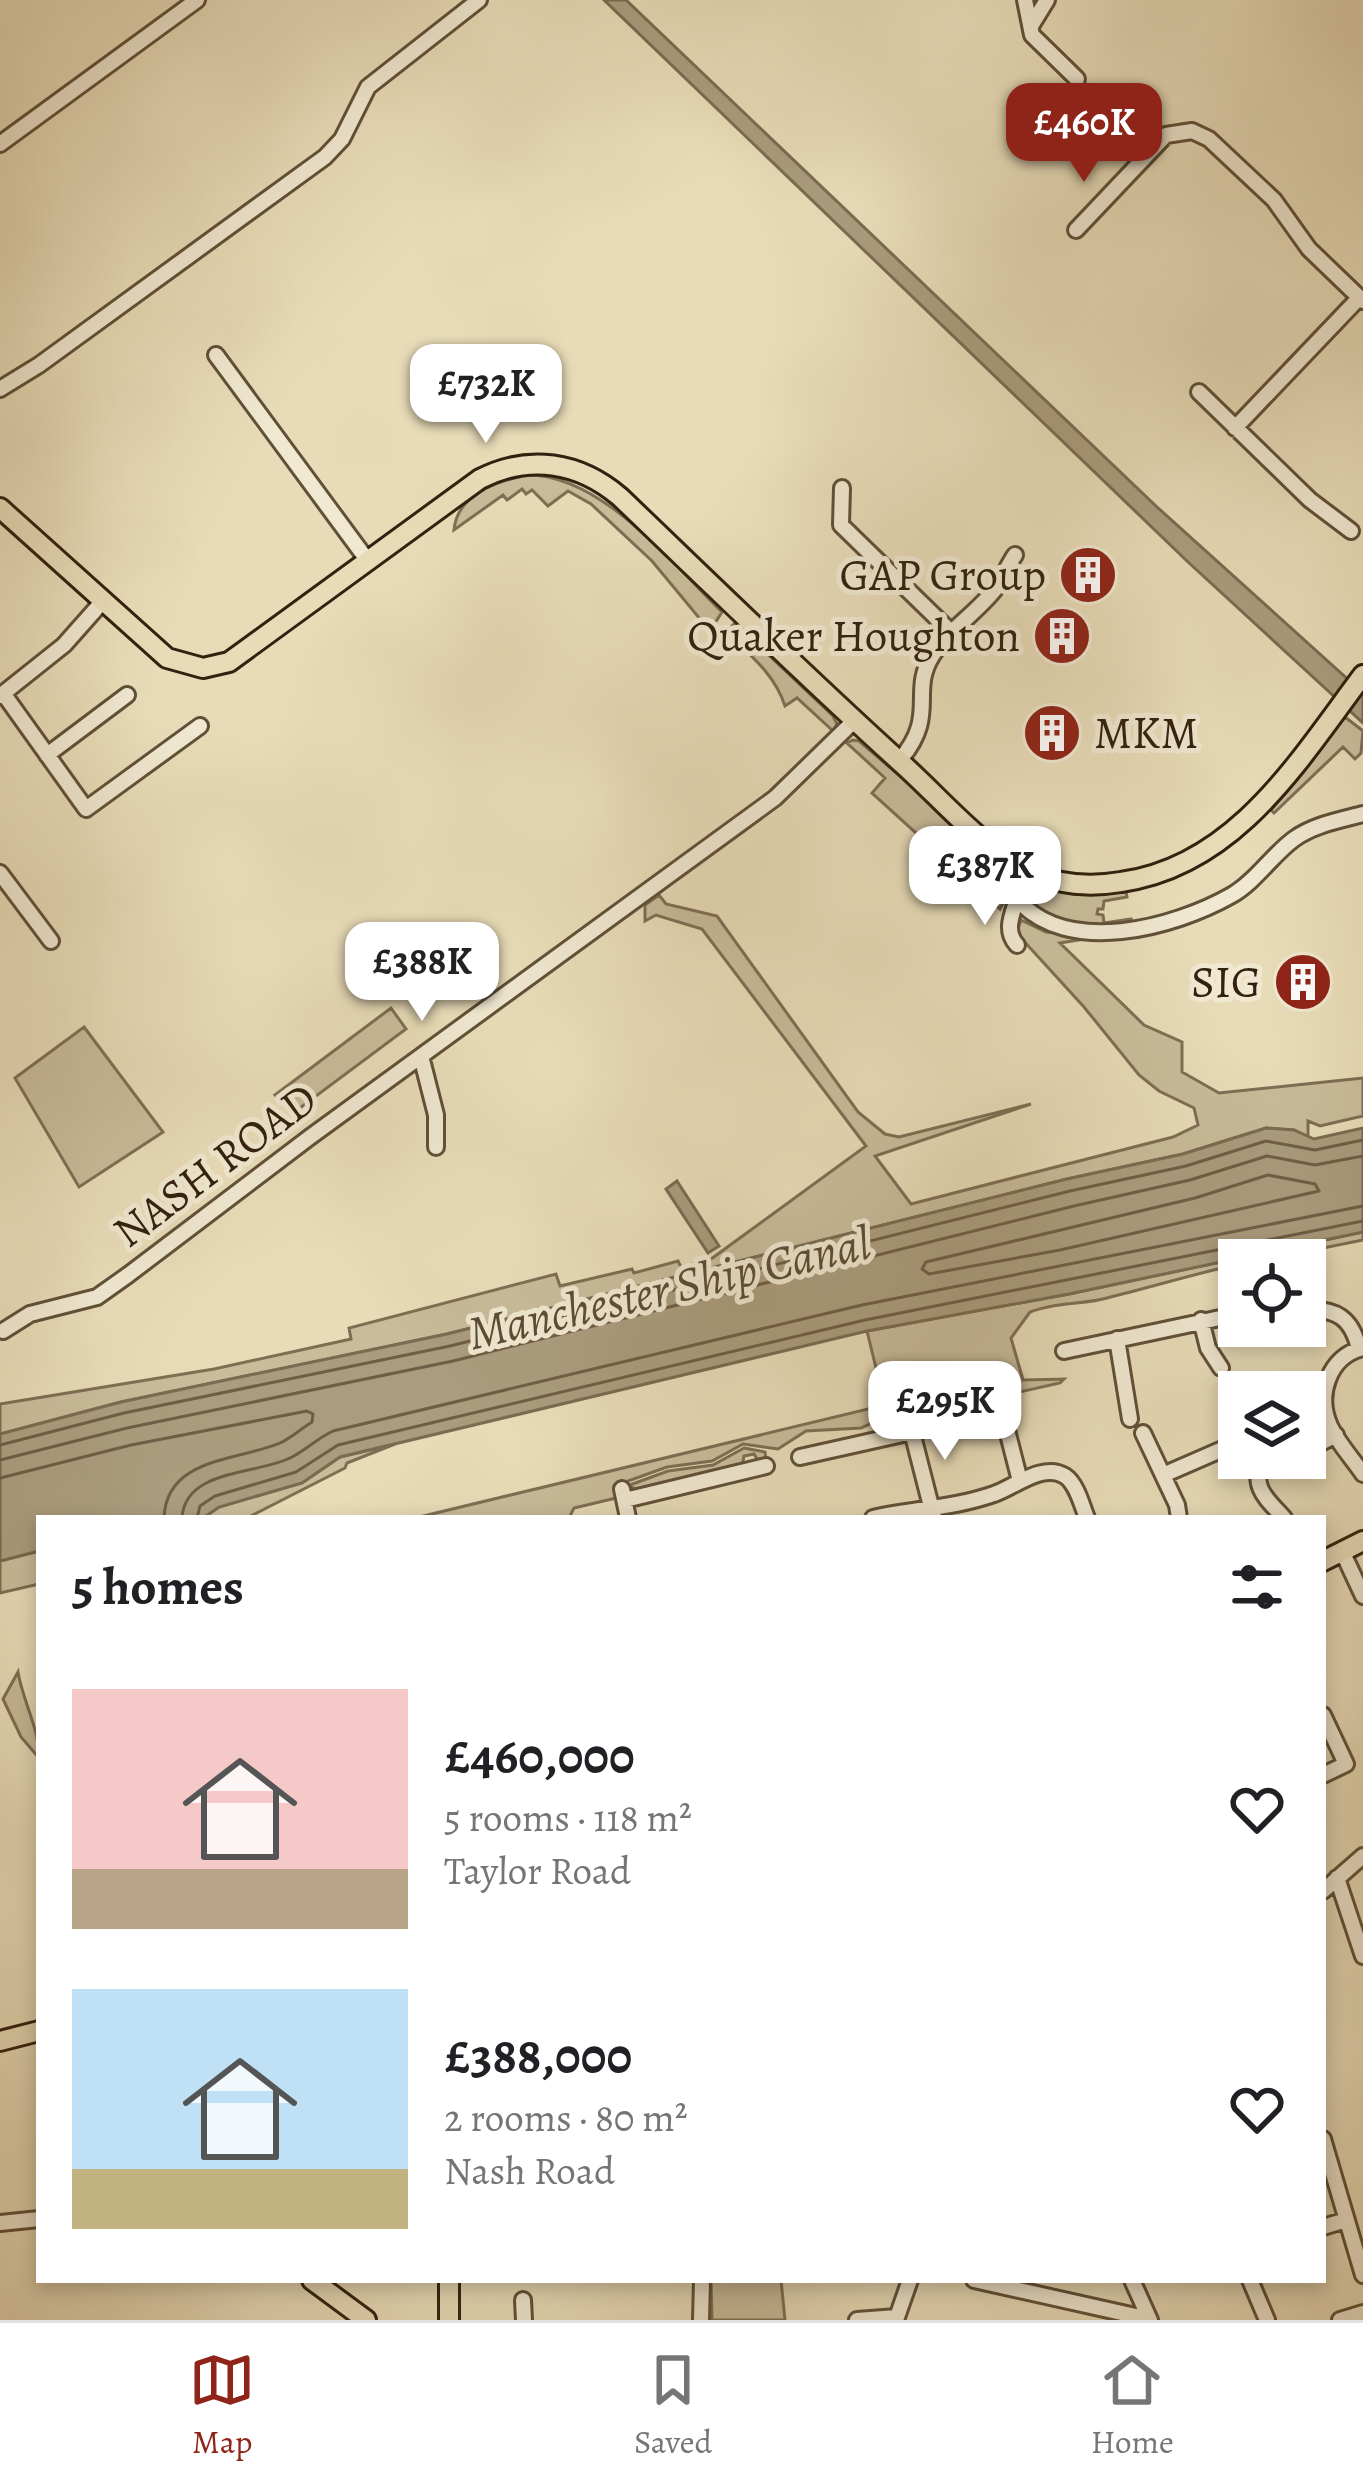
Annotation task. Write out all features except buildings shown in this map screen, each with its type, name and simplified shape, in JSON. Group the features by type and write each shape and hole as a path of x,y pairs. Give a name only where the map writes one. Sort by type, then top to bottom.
{"main road":[{"path":"0,508 167,658 191,667 217,666 229,662 494,472 526,464 572,469 608,487 990,844 1030,871 1062,882 1114,884 1193,859 1249,818 1363,675"},
{"path":"1326,1559 1363,1541"},
{"path":"0,2041 36,2032"},
{"path":"316,2283 366,2320"},
{"path":"449,2284 449,2320"},
{"path":"449,2284 463,2320"}],"street":[{"path":"0,144 197,0"},
{"path":"0,389 334,149 368,87 479,0"},
{"path":"1025,0 1030,31 1077,79"},
{"path":"1030,31 1037,10 1047,0"},
{"path":"1076,230 1171,132 1185,130 1204,136 1274,200 1298,236 1361,300 1235,428"},
{"path":"216,355 368,561"},
{"path":"1199,392 1310,500 1352,531"},
{"path":"842,488 841,525 952,633"},
{"path":"899,761 922,724 923,681 929,662 992,592 1015,555"},
{"path":"103,601 64,645 2,694 86,809 200,726"},
{"path":"47,755 127,695"},
{"name":"NASH ROAD","path":"3,1331 30,1314 85,1301 116,1284 790,786 854,721"},
{"path":"1017,899 1042,921 1069,929 1102,931 1152,924 1232,895 1300,835 1363,814"},
{"path":"1017,945 1009,926 1030,871"},
{"path":"0,872 51,941"},
{"path":"421,1056 436,1115 436,1147"},
{"path":"1326,1310 1340,1314 1351,1325 1361,1349 1340,1359 1328,1382 1325,1408 1336,1435 1363,1474"},
{"path":"1074,1345 1218,1317"},
{"path":"1201,1320 1212,1362"},
{"path":"1117,1339 1133,1401 1130,1419"},
{"path":"997,1391 1020,1481"},
{"path":"982,1412 1001,1408"},
{"path":"800,1457 910,1426 932,1513 1044,1474 1066,1477 1085,1515"},
{"path":"1143,1433 1146,1454 1163,1475 1179,1515"},
{"path":"1326,1440 1336,1435"},
{"path":"814,1436 818,1453"},
{"path":"1163,1475 1218,1451"},
{"path":"627,1515 624,1495 756,1464"},
{"path":"1259,1479 1264,1500 1281,1515"},
{"path":"1342,1551 1363,1596"},
{"path":"1326,1721 1346,1764 1326,1774"},
{"path":"1326,1889 1363,1856"},
{"path":"1337,1878 1363,1956"},
{"path":"1326,2149 1363,2276"},
{"path":"0,2223 36,2219"},
{"path":"1326,2226 1346,2219"},
{"path":"701,2320 702,2283"},
{"path":"857,2320 896,2318 909,2283"},
{"path":"987,2283 1149,2319"},
{"path":"1133,2283 1149,2319"},
{"path":"1251,2283 1267,2320"},
{"path":"524,2300 524,2320"},
{"path":"1340,2320 1363,2313"}],"shaded area":[{"path":"528,475 556,479 582,490 634,525 722,612 710,631 652,561 591,504 568,491 548,506 532,490 526,494 522,489 507,500 503,495 454,530 462,507 471,499 492,486"},
{"path":"735,623 833,716 837,724 833,731 797,698 785,706 768,674 726,632"},
{"path":"1345,717 1363,731 1361,753 1355,759 1343,747 1274,813 1271,810"},
{"path":"853,740 1013,873 1015,880 1000,909 872,793 885,778 847,743"},
{"path":"1036,885 1074,894 1126,892 1127,897 1104,901 1097,914 1103,915 1104,923 1132,922 1077,925 1051,918 1032,900"},
{"path":"659,895 666,904 717,916 858,1112 885,1134 899,1137 1031,1104 875,1156 911,1204 1173,1137 1198,1125 1194,1108 1139,1075 1021,938 1021,920 1046,932 1097,937 1060,943 1144,1025 1182,1042 1182,1072 1219,1093 1363,1078 1363,1116 1320,1126 1308,1121 1308,1137 1294,1130 1266,1128 1183,1154 447,1334 121,1402 0,1434 0,1404 214,1369 351,1339 349,1328 556,1274 560,1286 632,1269 634,1273 678,1261 681,1267 711,1259 866,1146 702,929 656,915 645,921 645,905"},
{"path":"391,1008 406,1029 296,1111 284,1094 275,1095"},
{"path":"84,1027 163,1132 79,1187 15,1078"},
{"path":"1363,1232 1363,1240 1326,1247 1326,1240"},
{"path":"1218,1263 1218,1269 1030,1312 1011,1338 1023,1380 1064,1379 1060,1383 1006,1395 1004,1387 991,1390 992,1402 981,1406 972,1398 958,1397 926,1409 900,1410 861,1428 806,1431 778,1449 743,1444 712,1461 667,1467 614,1486 616,1498 574,1508 570,1515 427,1515 885,1405 867,1331"},
{"path":"395,1444 347,1463 253,1515 207,1515 219,1507 302,1483 340,1457"},
{"path":"744,1448 765,1452 766,1459 754,1454 744,1456 742,1466 640,1490 627,1486 668,1471 713,1465"},
{"path":"36,1552 36,1585 0,1593 0,1561"},
{"path":"18,1672 36,1736 36,1754 21,1737 3,1699"},
{"path":"711,2283 781,2283 785,2320 712,2320"}],"water":[{"path":"604,0 626,0 1157,507 1363,693 1363,723 1188,562"},
{"name":"Manchester Ship Canal","path":"1266,1128 1294,1130 1314,1139 1363,1128 1363,1232 1326,1240 1218,1239 1218,1263 867,1331 340,1457 302,1483 219,1507 207,1515 36,1515 36,1552 0,1561 0,1434 121,1402 447,1334 1183,1154"},
{"path":"677,1181 719,1246 708,1253 666,1189"}],"place":[{"name":"GAP Group","path":"1088,575"},
{"name":"Quaker Houghton","path":"1062,636"},
{"name":"MKM","path":"1052,733"},
{"name":"SIG","path":"1303,982"}]}
